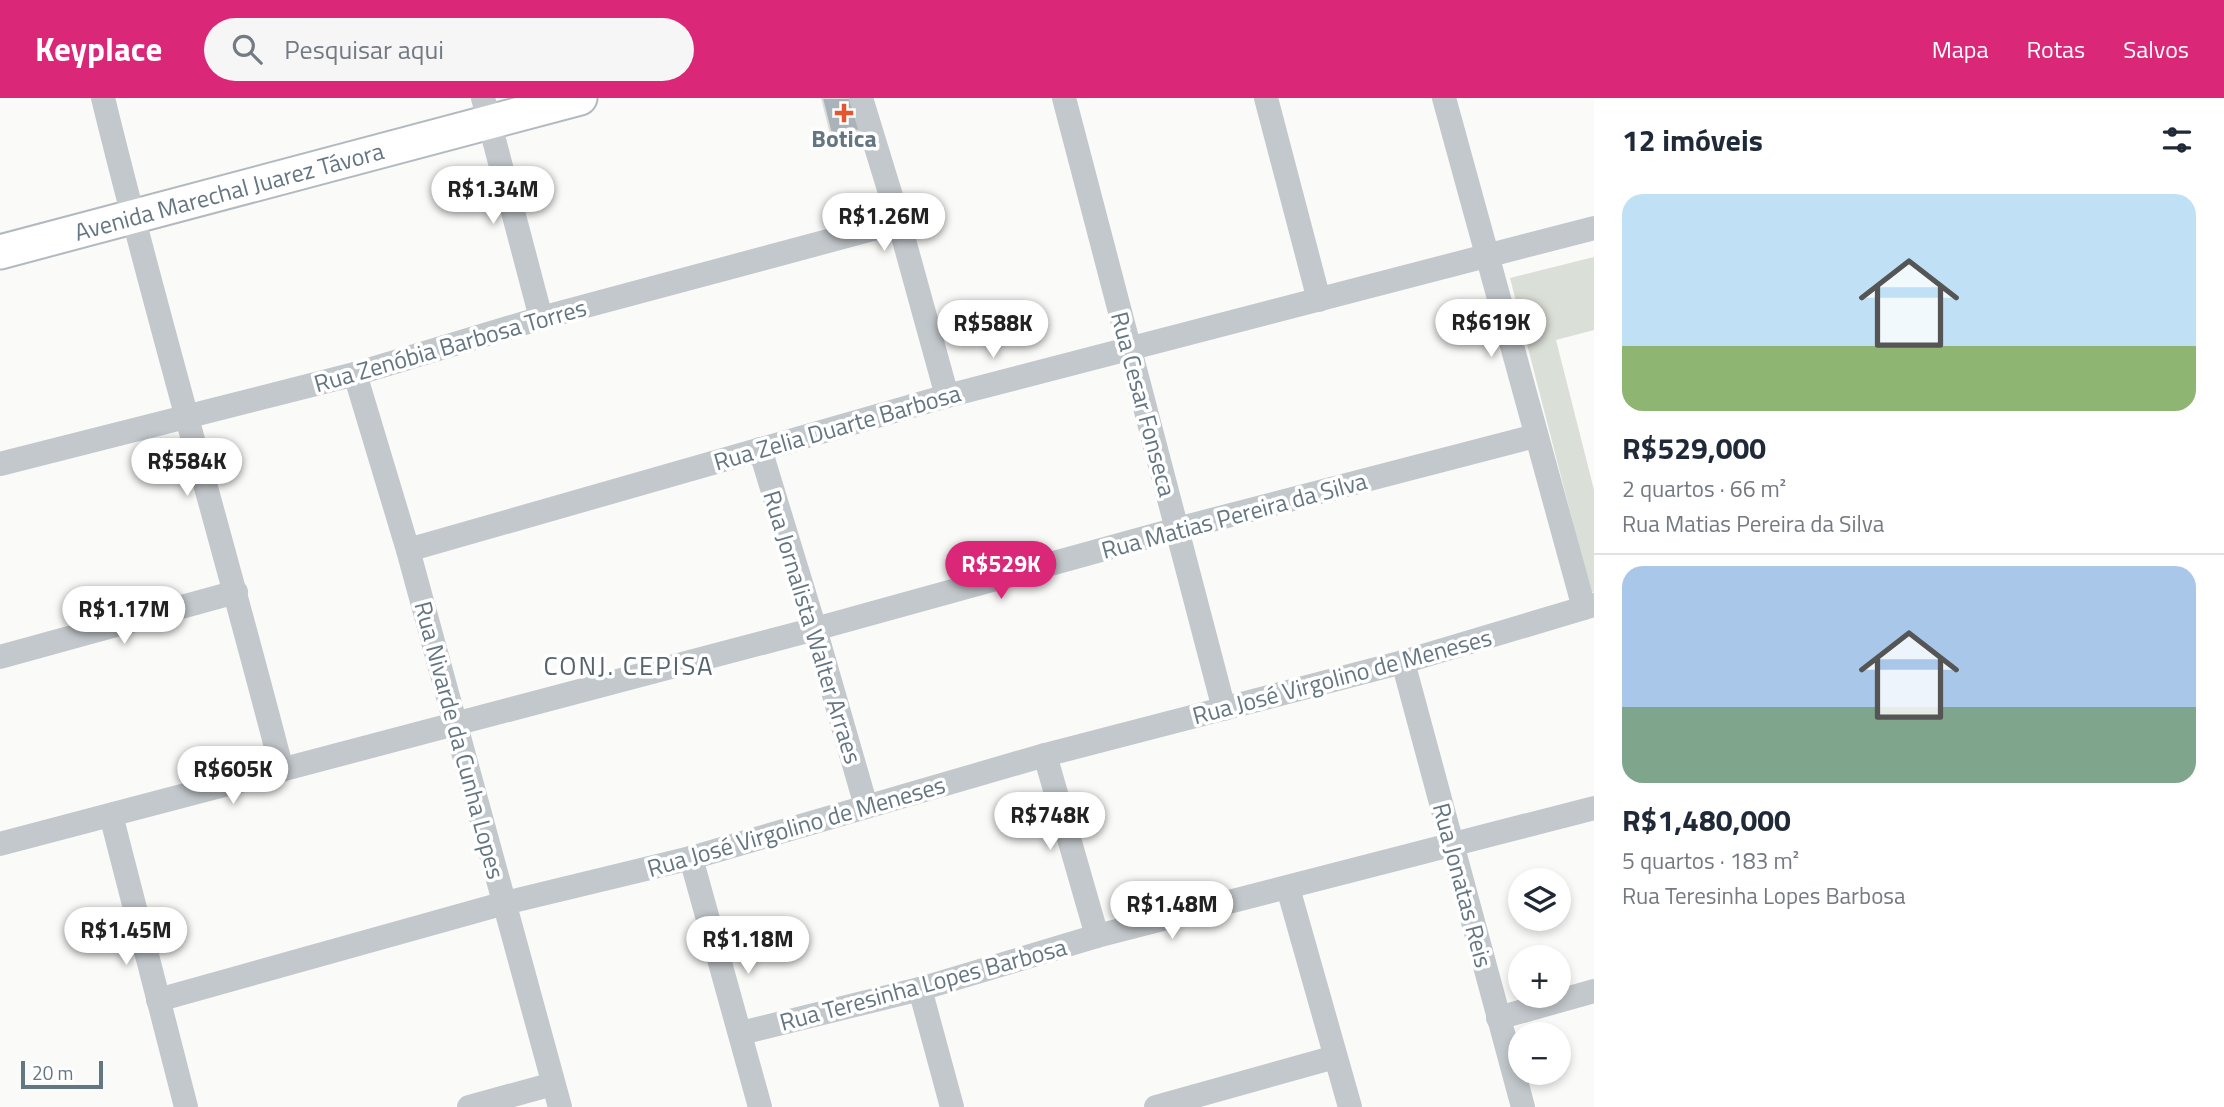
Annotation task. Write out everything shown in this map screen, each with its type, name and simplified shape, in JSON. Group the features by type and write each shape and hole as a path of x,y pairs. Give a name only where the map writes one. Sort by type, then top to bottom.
{"street":[{"path":"103,98 132,216 236,592 282,770"},
{"name":"Avenida Marechal Juarez Távora","path":"0,252 132,216 487,110 580,98"},
{"path":"861,98 899,222 947,396"},
{"name":"Rua Cesar Fonseca","path":"1064,98 1224,709"},
{"path":"1266,98 1319,300"},
{"path":"1444,98 1535,436 1589,606"},
{"path":"487,110 541,318"},
{"name":"Rua Zenóbia Barbosa Torres","path":"0,464 355,374 541,318 899,222"},
{"name":"Rua Zelia Duarte Barbosa","path":"408,550 947,396 1594,228"},
{"name":"Rua Nivarde da Cunha Lopes","path":"355,374 408,550 557,1096"},
{"name":"Rua Matias Pereira da Silva","path":"0,844 815,629 1177,528 1535,436"},
{"name":"Rua Jornalista Walter Arraes","path":"760,449 866,806"},
{"path":"0,657 236,592"},
{"name":"Rua José Virgolino de Meneses","path":"158,1000 505,903 691,858 1045,755 1403,662 1589,606"},
{"name":"Rua Jonatas Reis","path":"1403,662 1523,1107"},
{"path":"1045,755 1097,936"},
{"name":"Rua Teresinha Lopes Barbosa","path":"741,1033 920,989 1097,936 1594,808"},
{"path":"111,815 186,1107"},
{"path":"691,858 760,1107"},
{"path":"1288,888 1350,1107"},
{"path":"920,989 952,1107"},
{"path":"1498,1018 1594,991"},
{"path":"1156,1107 1335,1057"},
{"path":"470,1107 557,1096"}],"shaded area":[{"path":"1594,257 1594,330 1556,340 1594,490 1594,592 1591,593 1510,278"}],"building":[{"name":"Botica","path":"822,98 859,98 867,128 832,138"}],"place":[{"name":"Botica","path":"844,113"}],"district":[{"name":"CONJ. CEPISA","path":"629,665"}]}
